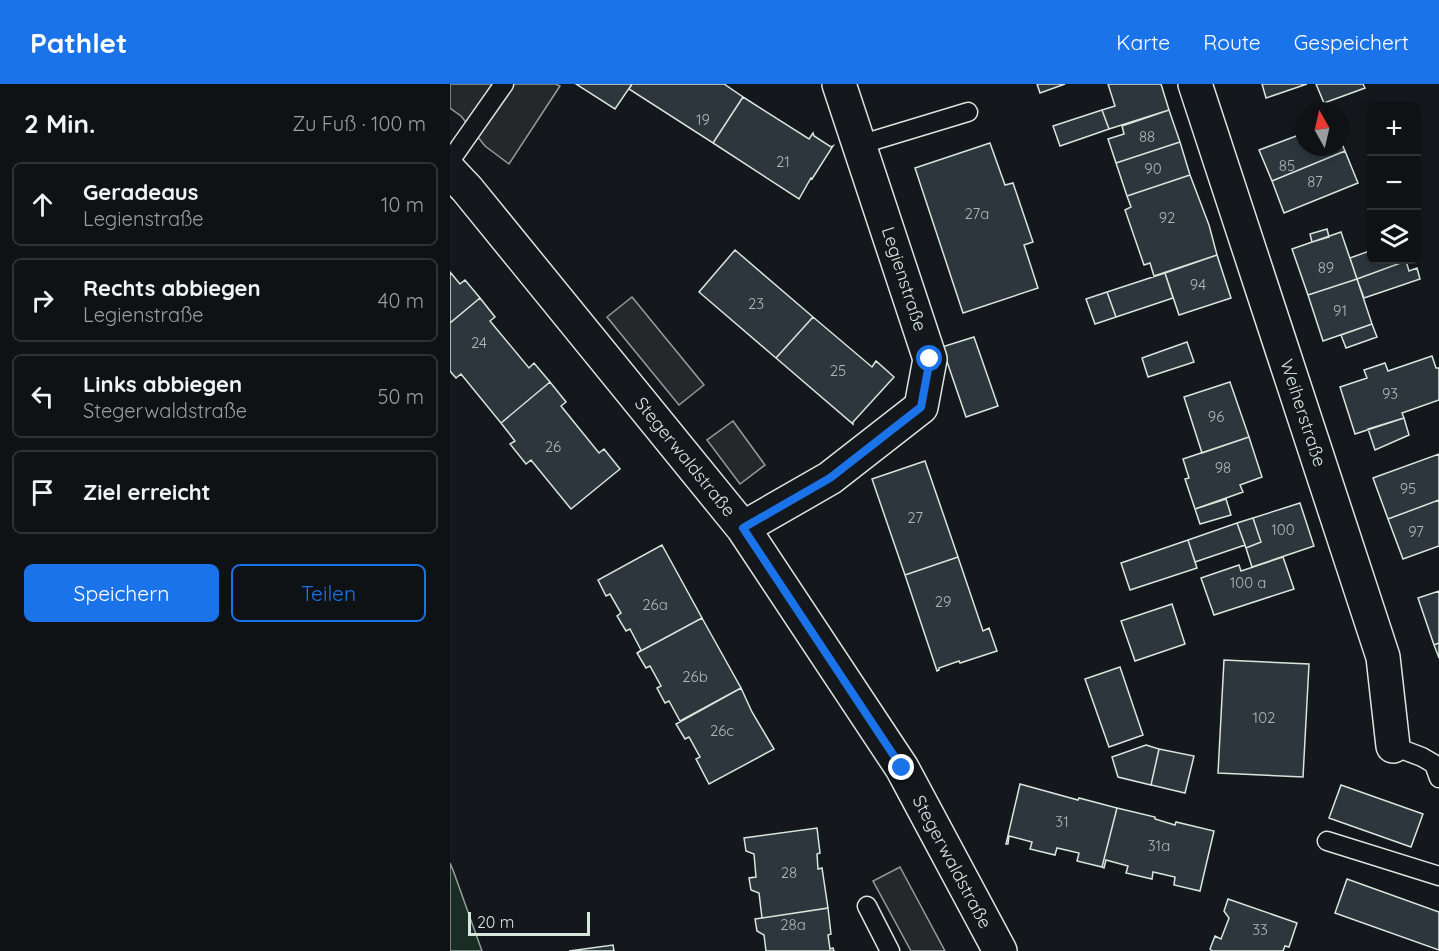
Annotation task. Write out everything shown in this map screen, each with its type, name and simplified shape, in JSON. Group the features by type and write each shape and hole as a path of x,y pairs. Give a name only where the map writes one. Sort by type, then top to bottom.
{"street":[{"name":"Legienstraße","path":"743,528 830,478 921,407 930,359 839,84"},
{"name":"Weiherstraße","path":"1195,84 1383,657 1393,746"},
{"name":"Stegerwaldstraße","path":"450,171 743,528 902,768 1000,951"}],"lane":[{"path":"450,161 504,84"},
{"path":"860,145 968,112"},
{"path":"1393,746 1434,764 1439,778"},
{"path":"1327,841 1439,876"},
{"path":"867,906 890,951"}],"green space":[{"path":"450,863 453,870 482,951 450,951"}],"shaded area":[{"path":"450,84 556,84 560,86 509,164 485,146 461,116 450,108"},
{"path":"632,297 704,385 679,405 607,317"},
{"path":"733,421 765,465 740,484 707,440"},
{"path":"900,867 945,951 911,951 873,881"}],"building":[{"path":"576,84 632,84 615,109"},
{"path":"632,84 724,84 743,97 713,143 629,89"},
{"path":"1037,84 1065,84 1040,93"},
{"path":"1108,84 1161,84 1169,110 1109,129 1102,110 1115,106"},
{"path":"1262,84 1307,84 1266,98"},
{"path":"1316,84 1363,84 1365,88 1327,102 1324,102"},
{"path":"743,97 809,139 813,133 814,136 831,147 833,146 799,199 713,143"},
{"path":"1102,110 1109,129 1060,146 1053,126"},
{"path":"1169,110 1180,142 1116,163 1108,139 1124,134 1122,126"},
{"path":"1295,136 1295,156 1333,156 1272,181 1259,150"},
{"path":"1180,142 1190,175 1127,196 1116,163"},
{"path":"990,143 1005,185 1013,183 1033,242 1024,245 1038,288 963,313 915,168"},
{"path":"1333,156 1347,156 1358,183 1284,213 1272,181"},
{"path":"1190,175 1209,225 1217,255 1154,276 1150,263 1144,265 1125,210 1131,207 1127,196"},
{"path":"1327,229 1329,237 1312,242 1310,234"},
{"path":"1341,232 1357,279 1308,295 1292,249"},
{"path":"735,250 813,317 776,358 699,292"},
{"path":"1367,252 1367,264 1398,264 1357,279 1350,258"},
{"path":"1217,255 1231,298 1179,315 1165,273"},
{"path":"1398,264 1407,264 1409,271 1417,268 1420,279 1364,298 1357,279"},
{"path":"450,272 460,284 465,280 480,298 450,323"},
{"path":"1165,273 1173,298 1116,317 1107,292"},
{"path":"1357,279 1372,324 1323,341 1308,295"},
{"path":"1107,292 1116,317 1095,324 1086,299"},
{"path":"480,298 495,317 490,321 529,368 534,363 550,382 501,423 461,374 456,378 450,371 450,323"},
{"path":"813,317 872,367 876,361 894,377 853,424 776,358"},
{"path":"1372,324 1377,337 1346,348 1341,335"},
{"path":"974,337 998,406 966,417 942,347"},
{"path":"1187,342 1194,362 1148,377 1142,358"},
{"path":"1432,356 1436,368 1439,368 1439,400 1402,413 1404,418 1355,434 1340,387 1367,378 1364,370 1385,363 1388,371"},
{"path":"550,382 566,402 561,406 599,453 604,449 620,469 571,509 531,460 526,464 510,444 515,441 501,423"},
{"path":"1230,382 1249,437 1202,453 1184,397"},
{"path":"1404,418 1409,435 1375,450 1368,429"},
{"path":"1249,437 1262,477 1240,485 1243,492 1195,509 1185,479 1189,478 1183,459"},
{"path":"1439,454 1439,500 1388,519 1373,478"},
{"path":"925,461 958,557 905,575 872,479"},
{"path":"1226,499 1231,515 1200,524 1195,509"},
{"path":"1439,500 1439,546 1403,559 1388,519"},
{"path":"1300,503 1314,546 1252,567 1246,548 1261,542 1253,518"},
{"path":"1253,518 1261,542 1246,548 1237,523"},
{"path":"1237,523 1245,545 1195,562 1188,540"},
{"path":"1188,540 1197,568 1130,590 1121,563"},
{"path":"662,545 702,618 637,653 641,650 630,629 626,631 617,616 621,613 610,594 606,596 598,580"},
{"path":"958,557 983,631 989,628 997,651 960,663 959,661 939,668 937,671 905,575"},
{"path":"1283,557 1294,589 1214,615 1201,578 1239,565 1241,571"},
{"path":"1439,591 1439,643 1434,645 1418,598"},
{"path":"1172,604 1185,644 1135,661 1121,621"},
{"path":"702,618 741,688 680,721 669,701 665,703 657,688 661,686 650,666 646,668 637,653"},
{"path":"1439,643 1439,658 1434,645"},
{"path":"1224,660 1309,664 1303,777 1218,773"},
{"path":"1120,667 1143,735 1109,747 1085,679"},
{"path":"741,688 774,749 709,784 696,759 700,757 689,737 685,739 676,724"},
{"path":"1146,745 1159,749 1151,785 1118,777 1112,757"},
{"path":"1159,749 1194,756 1185,793 1151,785"},
{"path":"1020,784 1117,808 1102,867 1077,861 1079,853 1057,848 1055,855 1030,849 1032,842 1009,836 1008,844 1006,844"},
{"path":"1341,785 1423,814 1411,847 1329,818"},
{"path":"1117,808 1155,817 1155,819 1175,825 1176,822 1214,831 1200,891 1174,885 1175,877 1153,872 1152,879 1126,873 1128,866 1106,860 1104,868 1102,867"},
{"path":"817,828 820,853 817,854 818,869 822,868 828,908 762,918 759,893 751,890 749,878 756,877 754,854 746,851 744,838"},
{"path":"1347,879 1439,912 1439,950 1335,913"},
{"path":"1228,899 1297,923 1289,947 1285,946 1283,951 1212,951 1210,949 1215,936 1221,939 1229,918 1224,911"},
{"path":"828,908 831,934 828,935 830,949 833,948 834,951 766,951 764,935 757,931 755,919"},
{"path":"613,945 614,951 569,951"}],"route":[{"path":"902,768 743,528 830,478 921,407 930,359"}]}
